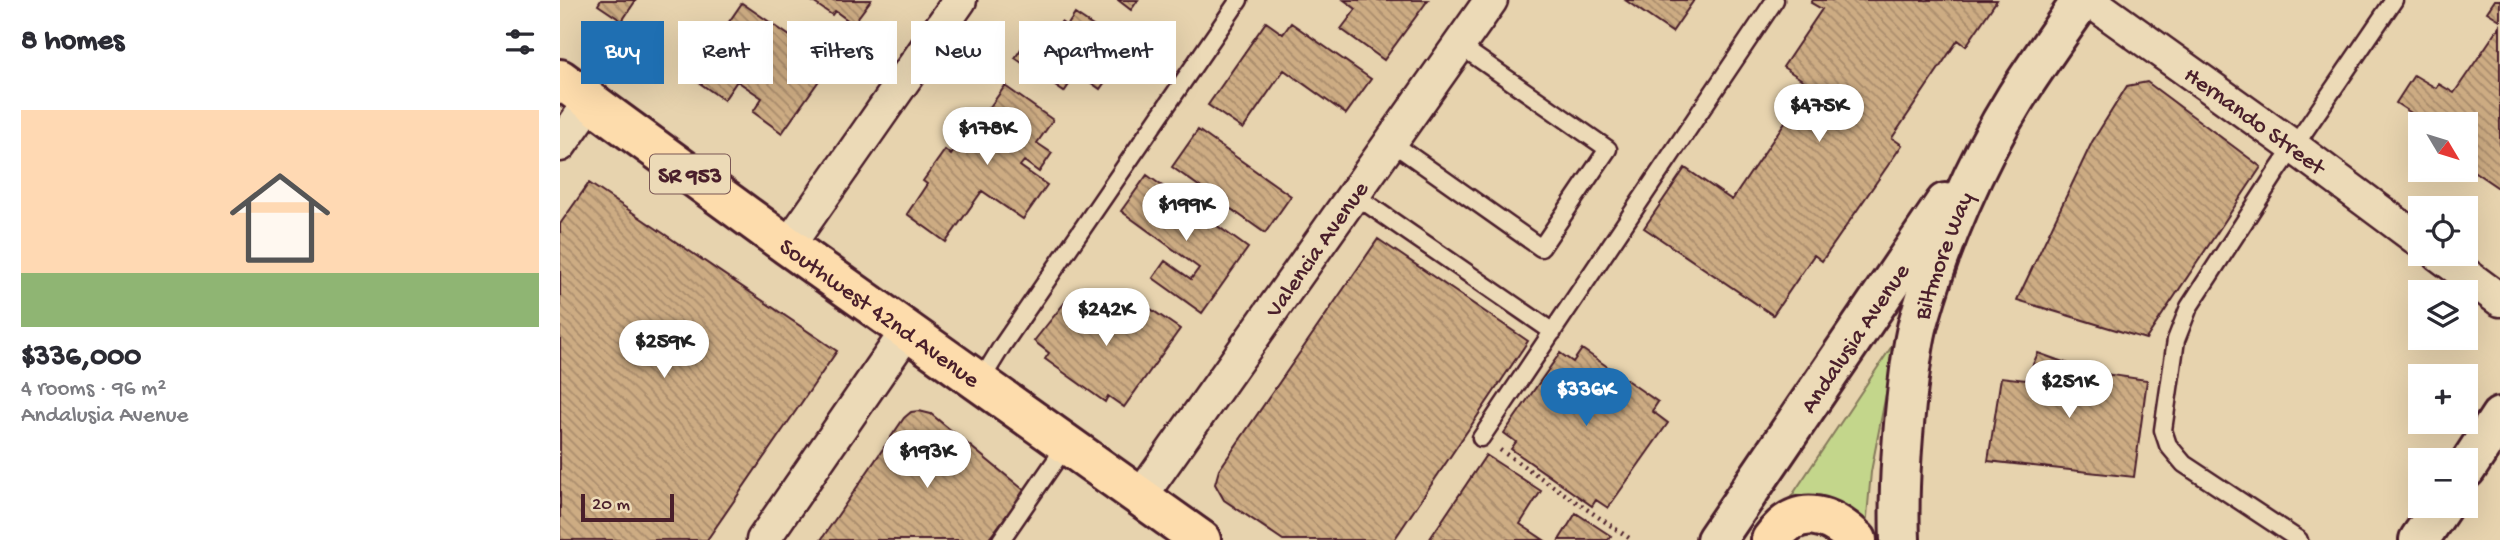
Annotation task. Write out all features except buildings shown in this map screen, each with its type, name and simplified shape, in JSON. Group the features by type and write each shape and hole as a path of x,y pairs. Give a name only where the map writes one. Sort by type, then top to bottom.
{"main road":[{"name":"Southwest 42nd Avenue","path":"560,79 788,246 1201,540"},
{"path":"1771,540 1780,526 1801,516 1819,516 1836,522 1857,540"}],"street":[{"path":"788,246 960,0"},
{"name":"Valencia Avenue","path":"1140,496 1491,0"},
{"name":"Biltmore Way","path":"1900,540 1899,493 1903,426 1919,320 1943,247 1974,177 2015,100 2082,0"},
{"name":"Hernando Street","path":"2089,0 2408,232"},
{"name":"Andalusia Avenue","path":"1716,540 2015,100"},
{"path":"560,145 591,102"},
{"path":"2454,266 2500,300"},
{"path":"763,540 907,331"},
{"path":"2478,451 2500,417"},
{"path":"2419,540 2434,518"}],"lane":[{"path":"980,382 1239,0"},
{"path":"1481,438 1775,0"},
{"path":"2299,540 2184,464 2168,445 2163,430 2176,340 2189,307 2394,0"},
{"path":"1391,142 1541,248 1608,149 1459,45"},
{"path":"1353,194 1553,332"},
{"path":"1002,540 1067,444"}],"path":[{"path":"1481,438 1632,540"}],"green space":[{"path":"1892,346 1895,347 1871,472 1866,528 1787,503"}]}
